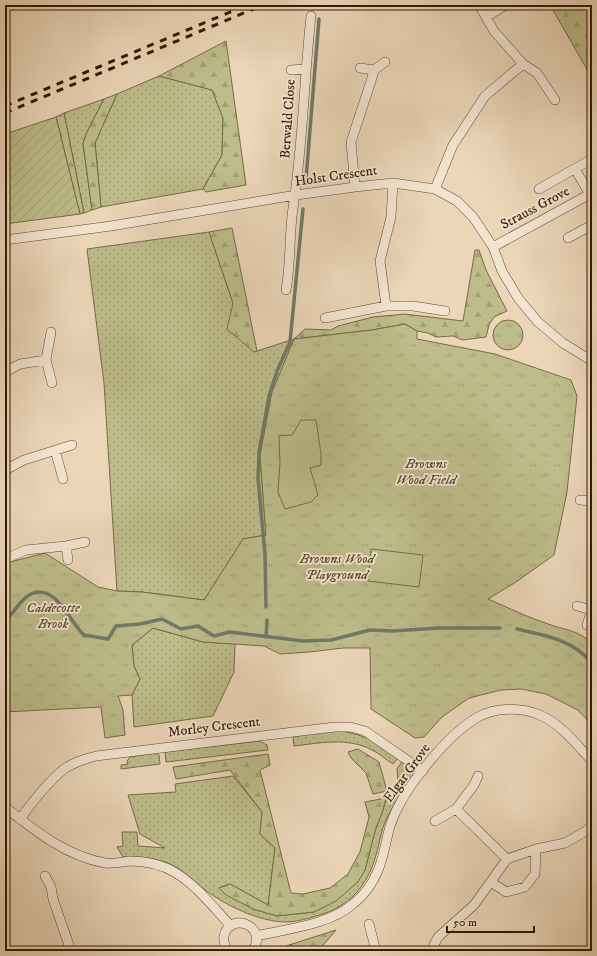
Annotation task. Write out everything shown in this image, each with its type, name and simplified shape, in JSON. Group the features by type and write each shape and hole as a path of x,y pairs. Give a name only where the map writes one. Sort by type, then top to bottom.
{"street":[{"path":"479,5 494,31 523,64 537,73 555,100"},
{"path":"486,17 506,5"},
{"name":"Berwald Close","path":"286,290 289,276 293,208 296,195 305,69 311,16"},
{"path":"355,187 351,142 372,81 374,70 385,62"},
{"path":"435,189 453,145 485,96 523,64"},
{"path":"360,68 374,70"},
{"name":"Berwald Close","path":"291,70 305,69"},
{"name":"Strauss Grove","path":"539,189 592,159"},
{"name":"Strauss Grove","path":"493,247 591,196 575,169"},
{"path":"386,306 380,261 391,217 393,183"},
{"name":"Holst Crescent","path":"5,240 110,226 296,195 355,187 393,183 435,189 457,201 473,217 493,247 502,271 518,298 538,322 563,343 592,361"},
{"path":"568,238 592,225"},
{"path":"325,318 386,306 413,306 445,311"},
{"path":"51,332 46,360 52,383"},
{"path":"5,372 20,364 46,360"},
{"path":"5,470 24,460 72,445"},
{"path":"55,450 63,479"},
{"path":"580,500 592,501"},
{"path":"5,559 26,550 66,546 85,542"},
{"path":"66,546 68,560"},
{"path":"577,606 592,610 587,625"},
{"name":"Elgar Grove","path":"256,936 301,927 337,916 353,905 366,892 374,879 382,861 386,836 393,817 406,794 440,749 462,729 479,717 499,711 520,709 540,715 557,725 591,758"},
{"name":"Morley Crescent","path":"20,819 36,796 65,769 81,760 91,757 335,727 350,727 365,731 423,771"},
{"path":"435,821 456,809 474,785 478,776"},
{"path":"5,807 44,836 69,852 88,859 107,863 131,861 149,863 176,873 195,888 231,926"},
{"path":"456,809 507,859"},
{"path":"431,951 438,936 474,905 507,859 536,849 565,843 586,831 592,825"},
{"path":"491,882 506,892 525,887 535,874 536,849"},
{"path":"45,876 51,887 53,899 71,951"},
{"path":"229,951 224,940 227,930 235,924 246,924 254,931 256,936 255,947 252,951"},
{"path":"369,924 376,951"}],"green space":[{"path":"550,5 592,5 592,78"},
{"path":"226,41 246,185 206,192 203,189 222,155 223,118 212,90 159,76"},
{"path":"159,76 212,90 223,118 222,155 203,189 101,207 95,143 117,94"},
{"path":"117,94 95,143 101,207 92,210 83,143 104,99"},
{"path":"104,99 83,143 92,210 84,213 64,113"},
{"path":"64,113 84,213 80,214 56,117"},
{"path":"56,117 80,214 5,224 5,134"},
{"path":"232,228 257,351 254,352 227,329 233,303 209,232"},
{"path":"209,232 233,303 254,352 294,339 272,392 260,455 266,535 243,539 204,600 142,592 117,591 104,383 87,249"},
{"path":"475,250 479,250 486,270 507,311 494,317 489,325 486,337 462,340 453,336 436,337 428,333 417,331 405,324 372,330 294,339 305,329 331,330 338,326 373,317 405,314 463,321"},
{"path":"508,320 519,324 523,335 519,346 508,350 497,346 493,335 497,324"},
{"path":"405,324 417,331 417,339 495,354 571,380 577,396 567,492 554,555 516,582 488,599 535,619 583,636 592,644 592,725 578,710 546,694 521,689 501,690 469,698 442,717 424,737 415,738 371,709 370,648 343,648 280,654 264,646 203,642 153,628 132,645 134,666 140,679 132,695 118,696 123,710 125,735 105,738 101,707 5,712 5,566 10,562 45,553 98,587 117,591 142,592 204,600 243,539 266,535 260,455 272,392 294,339 372,330"},
{"path":"301,420 316,420 321,454 321,465 310,468 318,495 311,502 285,509 278,492 280,463 279,436 292,435"},
{"path":"371,549 423,555 419,587 368,581"},
{"path":"153,628 203,642 235,644 234,672 213,716 134,727 132,695 140,679 134,666 132,645"},
{"path":"341,731 372,740 399,757 393,764 372,750 353,743 344,742 294,746 293,737 314,733"},
{"path":"259,741 267,745 268,750 166,762 165,752"},
{"path":"358,749 379,762 387,791 373,794 366,773 351,758 348,752"},
{"path":"156,753 159,755 160,764 121,769 121,765 128,764 127,761 130,757"},
{"path":"268,754 270,765 260,770 291,893 303,894 330,888 348,874 360,852 369,817 365,802 386,798 375,831 365,870 358,882 336,901 314,912 277,916 253,909 226,895 219,888 230,884 268,905 275,848 260,834 262,812 230,770 176,779 173,767"},
{"path":"403,760 411,768 413,773 413,776 406,789 398,783 397,769"},
{"path":"233,776 262,812 260,834 275,848 268,905 230,884 219,888 253,909 277,916 314,912 365,870 375,831 386,798 398,790 402,793 386,821 369,874 357,892 341,906 322,914 296,921 278,921 254,916 230,906 209,893 181,870 168,863 146,858 123,857 117,847 123,846 122,832 137,832 138,846 165,848 140,834 128,795 176,792 175,784"},
{"path":"336,930 318,951 277,951 289,945"}],"waterway":[{"path":"306,179 319,19"},
{"path":"266,607 265,554 258,478 259,453 269,396 277,371 290,342 303,209"},
{"path":"5,620 27,596 40,592 48,594 55,599 62,606 80,631 85,636 84,635 108,639 116,626 140,624 162,619 181,629 198,626 214,636 230,632 303,641 331,640 370,630 393,631 439,628 500,628"},
{"path":"266,637 267,620"},
{"path":"517,629 548,637 567,644 584,655 592,663"}],"railway":[{"path":"5,106 247,5"},
{"path":"5,113 263,5"}],"park label":[{"name":"Browns Wood Field","path":"426,472"},
{"name":"Browns Wood Playground","path":"337,568"},
{"name":"Caldecotte Brook","path":"53,616"}]}
